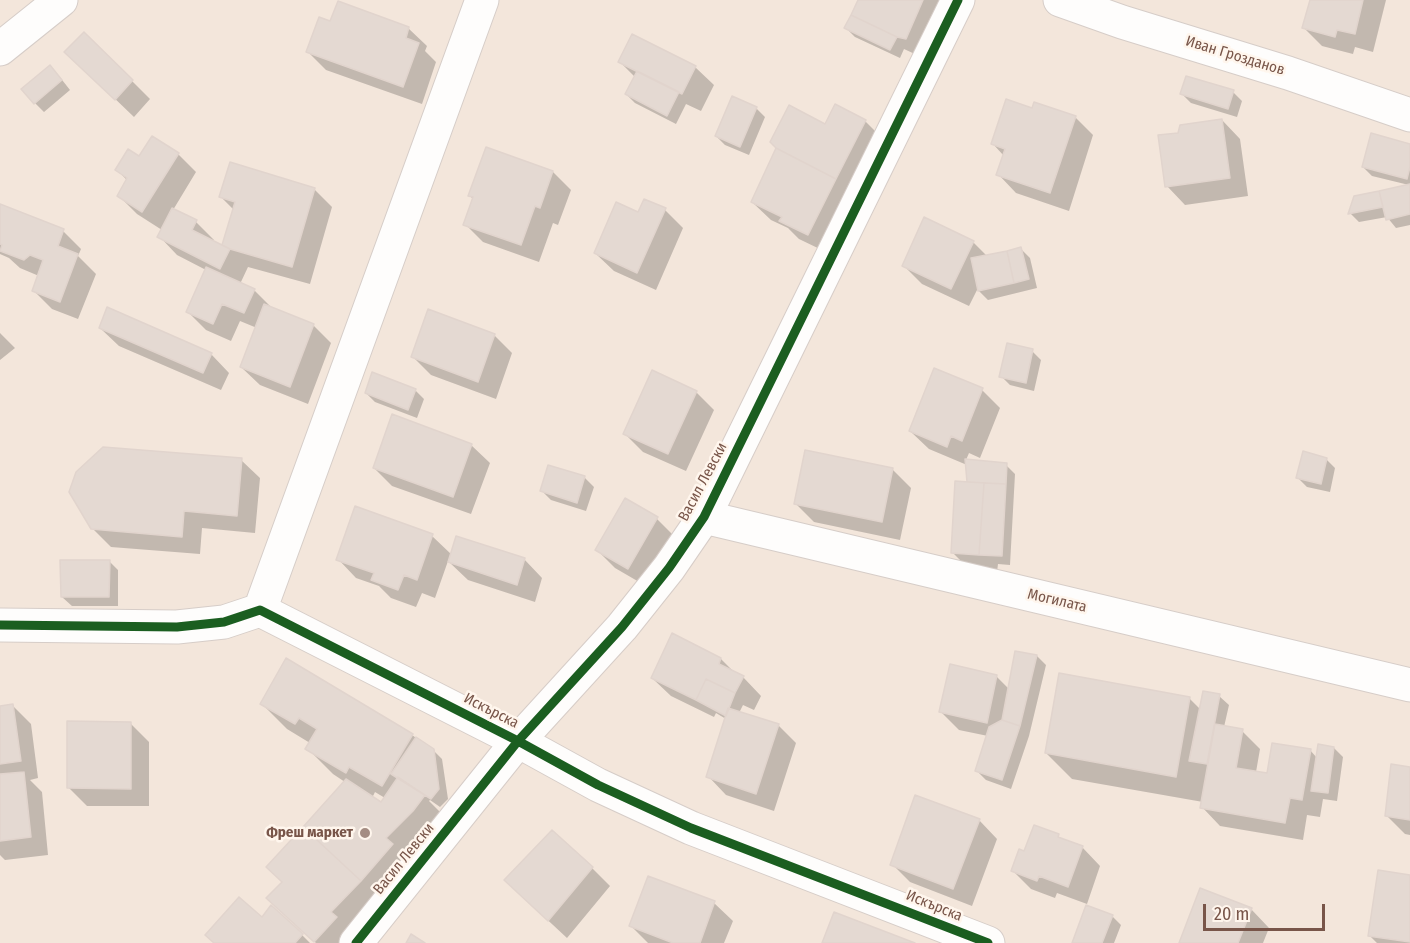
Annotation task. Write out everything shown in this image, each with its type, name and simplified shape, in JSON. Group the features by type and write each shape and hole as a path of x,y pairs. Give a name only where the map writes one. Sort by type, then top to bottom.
{"street":[{"path":"0,49 61,0"},
{"path":"0,625 177,627 224,622 260,610 482,0"},
{"name":"Васил Левски","path":"356,943 518,741 622,627 669,568 704,517 958,0"},
{"name":"Иван Грозданов","path":"1060,0 1288,73 1410,115"},
{"name":"Могилата","path":"704,517 1410,685"},
{"name":"Искърска","path":"260,610 518,741 597,785 691,828 988,943"}],"shaded area":[{"path":"0,0 1410,0 1410,943 0,943"}],"building":[{"path":"858,0 923,0 906,39 851,15"},
{"path":"1310,0 1363,0 1355,34 1337,30 1335,37 1302,28"},
{"path":"338,1 409,27 406,38 419,43 403,87 306,52 319,17 330,21"},
{"path":"851,15 897,37 890,50 844,28"},
{"path":"84,32 133,80 115,100 64,52"},
{"path":"632,34 696,66 682,94 618,62"},
{"path":"50,65 62,80 34,104 21,89"},
{"path":"637,71 679,92 667,116 625,94"},
{"path":"1186,76 1234,90 1228,109 1180,94"},
{"path":"732,96 757,107 740,147 715,136"},
{"path":"1006,99 1032,108 1034,102 1076,116 1050,193 996,175 1005,149 991,144"},
{"path":"835,104 866,120 836,179 776,148 770,142 789,105 825,124"},
{"path":"1222,119 1230,178 1165,187 1158,135 1178,133 1180,125"},
{"path":"1371,133 1410,144 1410,167 1407,179 1362,167"},
{"path":"152,136 179,153 142,212 117,196 127,178 115,170 128,149 139,156"},
{"path":"486,147 553,171 540,208 535,206 521,245 463,225 473,197 468,196"},
{"path":"776,148 836,179 808,235 779,221 782,217 751,202"},
{"path":"230,162 315,188 292,267 222,245 235,202 219,197"},
{"path":"1410,184 1410,214 1386,220 1379,191"},
{"path":"1379,191 1383,207 1348,214 1354,196"},
{"path":"644,199 666,208 637,273 594,253 616,202 638,212"},
{"path":"0,204 64,229 58,246 78,254 60,302 32,291 43,260 30,255 24,260 0,251 2,245 0,244"},
{"path":"172,208 197,220 192,230 230,249 220,269 157,237"},
{"path":"924,217 974,241 951,289 902,266"},
{"path":"1021,247 1029,279 1014,283 1007,251"},
{"path":"1007,251 1014,283 978,291 971,258"},
{"path":"206,267 255,289 244,313 222,304 213,324 186,312"},
{"path":"264,304 314,324 290,387 240,367"},
{"path":"107,307 212,353 203,373 99,328"},
{"path":"428,309 495,334 478,382 411,357"},
{"path":"1007,343 1033,349 1026,383 999,377"},
{"path":"934,368 983,388 962,441 951,436 947,447 909,431"},
{"path":"652,370 697,391 668,454 623,434"},
{"path":"372,372 416,389 408,410 365,393"},
{"path":"392,414 472,444 453,497 373,468"},
{"path":"103,447 242,458 237,516 184,511 182,537 91,529 69,492 76,472"},
{"path":"805,450 893,468 882,522 794,504"},
{"path":"1303,451 1327,458 1321,484 1296,478"},
{"path":"965,459 1007,463 1006,484 967,482"},
{"path":"548,465 585,476 577,503 540,491"},
{"path":"955,481 984,483 979,555 951,553"},
{"path":"984,483 1006,484 1002,556 979,555"},
{"path":"625,498 658,517 628,569 595,550"},
{"path":"355,506 433,534 417,580 404,575 398,590 371,580 374,573 336,560"},
{"path":"456,536 525,558 517,585 448,562"},
{"path":"60,560 110,560 109,597 61,597"},
{"path":"672,633 721,658 719,664 744,676 735,693 706,679 696,700 651,678"},
{"path":"1015,651 1037,655 1020,726 1002,720"},
{"path":"286,658 413,734 382,786 349,767 346,773 305,749 317,729 299,718 295,724 260,704"},
{"path":"950,664 997,675 987,723 939,712"},
{"path":"1059,673 1190,697 1176,777 1045,753"},
{"path":"706,679 735,693 726,716 696,700"},
{"path":"1203,691 1220,694 1207,764 1189,761"},
{"path":"13,704 21,761 0,764 0,706"},
{"path":"728,708 779,724 756,794 706,777"},
{"path":"1002,720 1020,726 1002,780 975,771 989,727"},
{"path":"67,721 131,722 131,789 67,788"},
{"path":"1215,724 1243,729 1236,768 1267,773 1272,743 1311,749 1302,800 1290,798 1285,823 1200,808"},
{"path":"416,737 434,749 439,789 431,799 391,774"},
{"path":"1318,744 1334,747 1328,793 1311,791"},
{"path":"1391,764 1410,767 1410,820 1385,816"},
{"path":"24,772 31,837 0,841 0,774"},
{"path":"398,777 425,795 413,811 386,838 393,844 361,881 303,827 346,779 381,802"},
{"path":"915,795 980,819 953,889 890,865"},
{"path":"1034,825 1083,846 1068,887 1039,876 1037,881 1011,871 1019,849 1024,851"},
{"path":"303,827 361,881 331,912 337,917 314,942 266,898 282,882 266,867"},
{"path":"552,830 593,867 548,921 504,880"},
{"path":"1378,870 1410,875 1410,942 1368,936"},
{"path":"648,876 715,901 700,943 673,943 629,926"},
{"path":"1200,888 1252,908 1238,943 1179,943"},
{"path":"239,897 262,917 271,905 303,934 295,943 214,943 205,935"},
{"path":"1086,905 1113,915 1102,943 1072,943"},
{"path":"834,912 915,943 822,943"},
{"path":"411,934 425,943 406,943"}],"cycle path":[{"path":"356,943 518,741 622,627 669,568 704,517 958,0"},
{"path":"0,625 177,627 224,622 260,610 518,741 598,785 691,828 988,943"}],"place":[{"name":"Фреш маркет","path":"365,833"}]}
